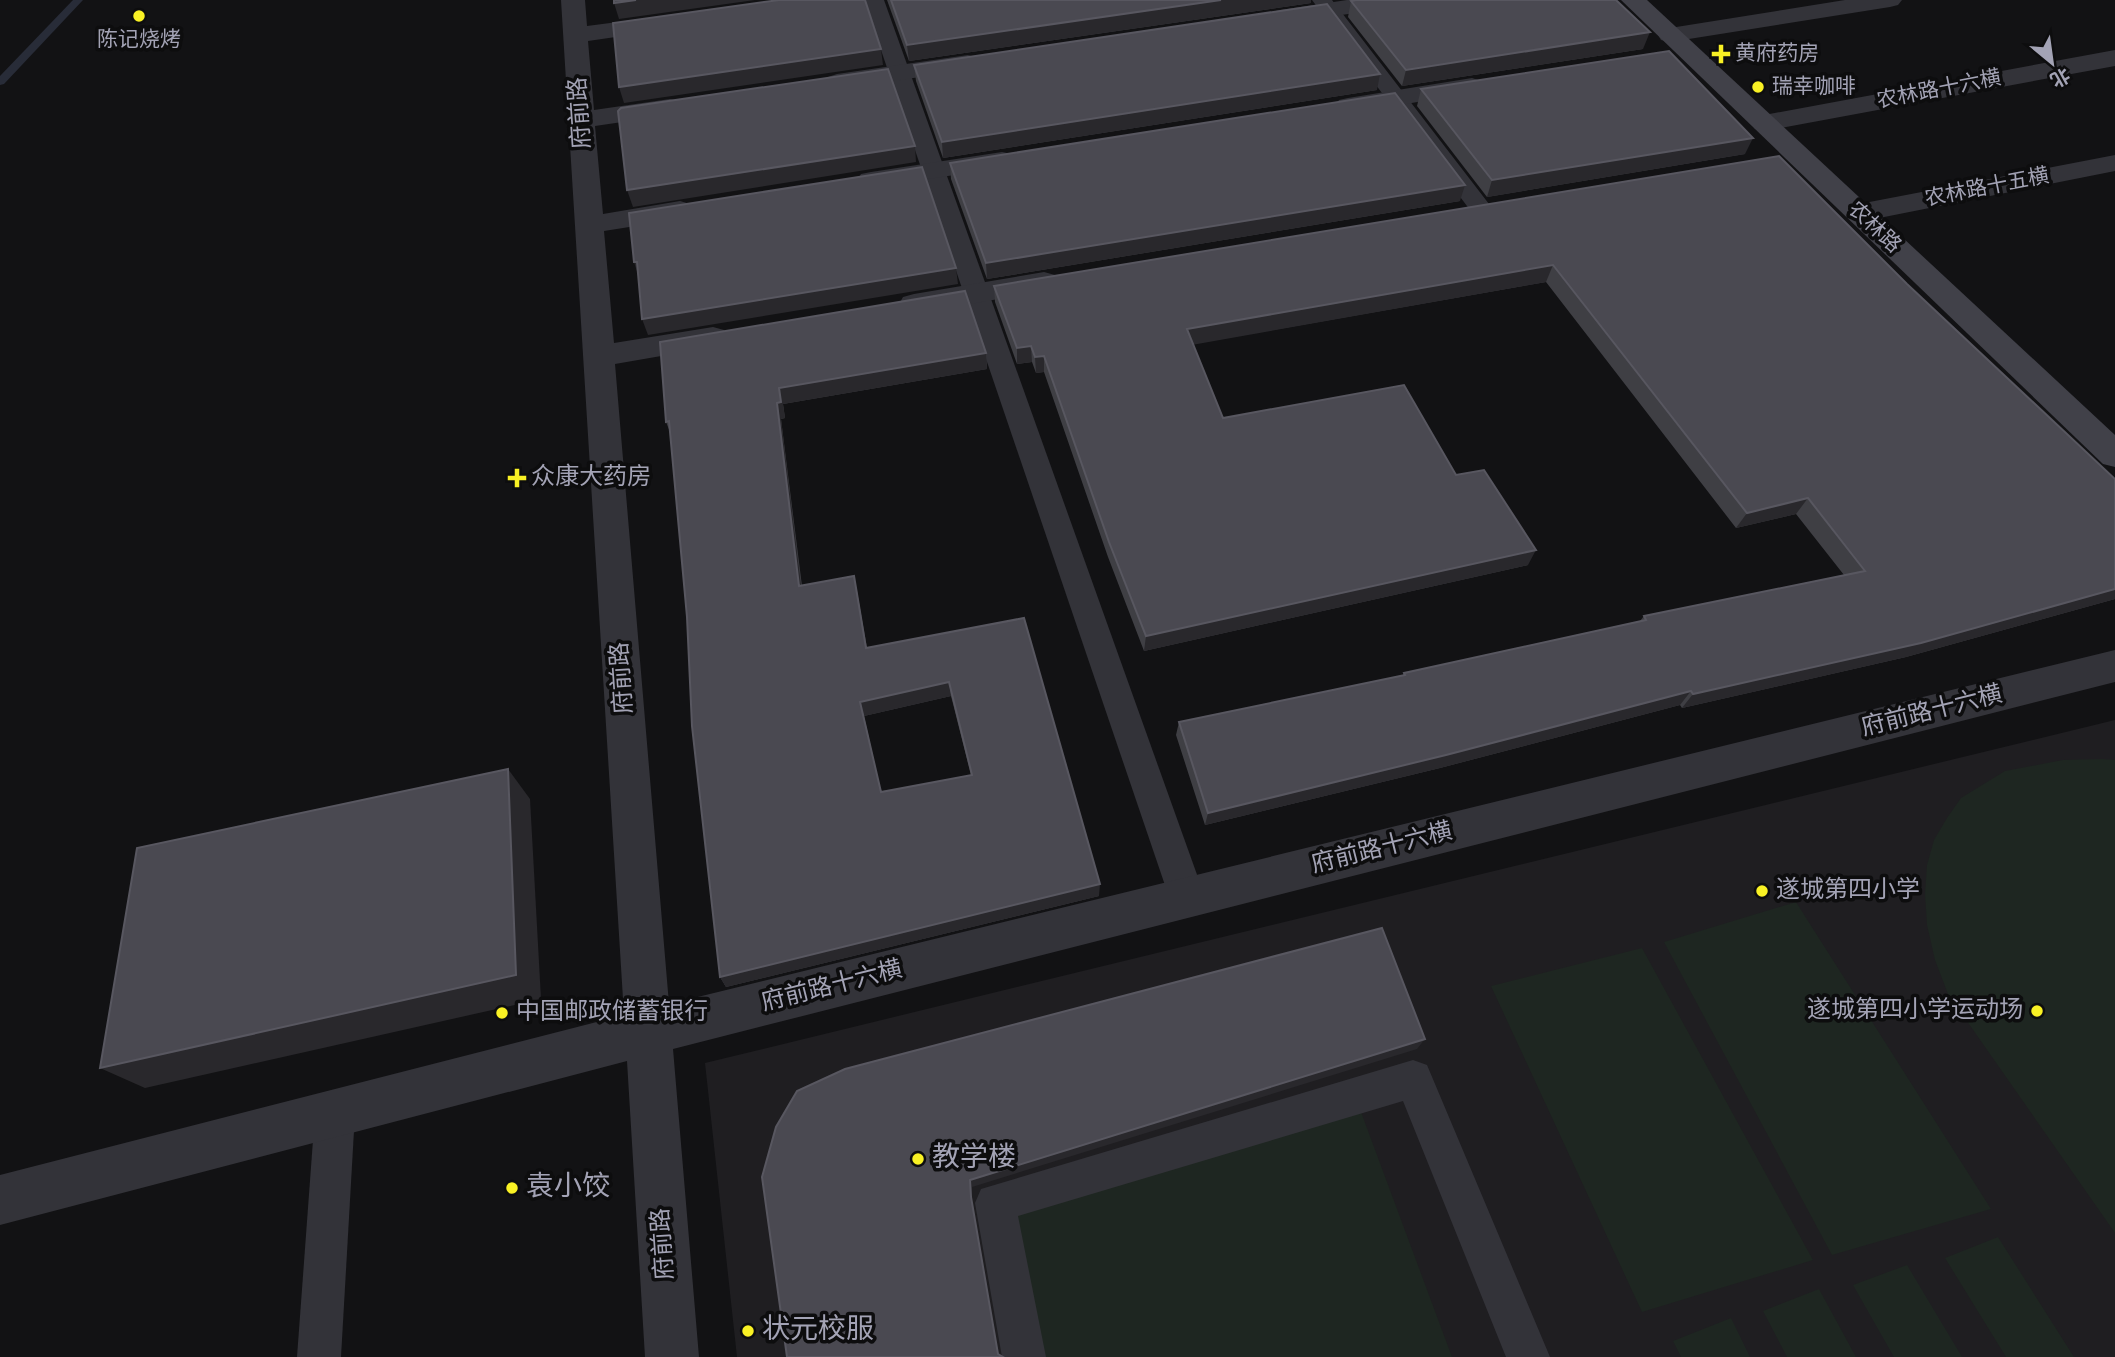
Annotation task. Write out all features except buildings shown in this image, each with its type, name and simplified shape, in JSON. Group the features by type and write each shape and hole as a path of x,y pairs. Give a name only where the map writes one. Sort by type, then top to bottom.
{"street":[{"path":"1262,20 1325,5 1396,0"},
{"name":"农林路","path":"1633,0 1673,48 1764,123 2115,455"},
{"path":"1673,48 1890,0"},
{"path":"574,18 681,20"},
{"name":"府前路","path":"574,18 672,1357"},
{"name":"农林路十六横","path":"1764,123 2115,58"},
{"path":"816,85 993,59"},
{"path":"1328,109 1502,81"},
{"path":"582,120 692,104"},
{"path":"851,184 1029,156"},
{"path":"1759,163 1799,156"},
{"name":"农林路十五横","path":"1859,213 2115,163"},
{"path":"589,225 699,207"},
{"path":"882,309 1071,277"},
{"path":"599,356 733,334"},
{"name":"府前路十六横","path":"0,1200 649,1032 2115,666"}],"lane":[{"path":"874,0 1188,897"},
{"path":"1325,5 1480,209"},
{"path":"1024,1357 995,1203 1413,1079 1528,1357"},
{"path":"319,1357 335,1113"}],"shaded area":[{"name":"遂城第四小学","path":"2115,720 2115,1357 737,1357 705,1063"},
{"name":"遂城第四小学运动场","path":"2063,760 2115,760 2115,1233 1948,994 1935,960 1927,925 1925,894 1927,865 1934,840 1961,798 2005,771"},
{"path":"1796,902 1991,1209 1832,1255 1664,942"},
{"path":"1642,948 1813,1260 1642,1312 1491,986"},
{"path":"1361,1112 1452,1357 1045,1357 1015,1216"},
{"path":"1998,1237 2074,1357 2006,1357 1945,1258"},
{"path":"1907,1265 1962,1357 1894,1357 1853,1285"},
{"path":"1819,1289 1856,1357 1787,1357 1763,1311"},
{"path":"1731,1318 1750,1357 1681,1357 1673,1341"}],"waterway":[{"path":"0,82 78,0"}],"place":[{"name":"陈记烧烤","path":"139,16"},
{"name":"黄府药房","path":"1721,54"},
{"name":"瑞幸咖啡","path":"1758,87"},
{"name":"众康大药房","path":"517,478"},
{"name":"遂城第四小学","path":"1762,891"},
{"name":"遂城第四小学运动场","path":"2037,1011"},
{"name":"中国邮政储蓄银行","path":"502,1013"},
{"name":"教学楼","path":"918,1159"},
{"name":"袁小饺","path":"512,1188"},
{"name":"状元校服","path":"748,1331"}]}
